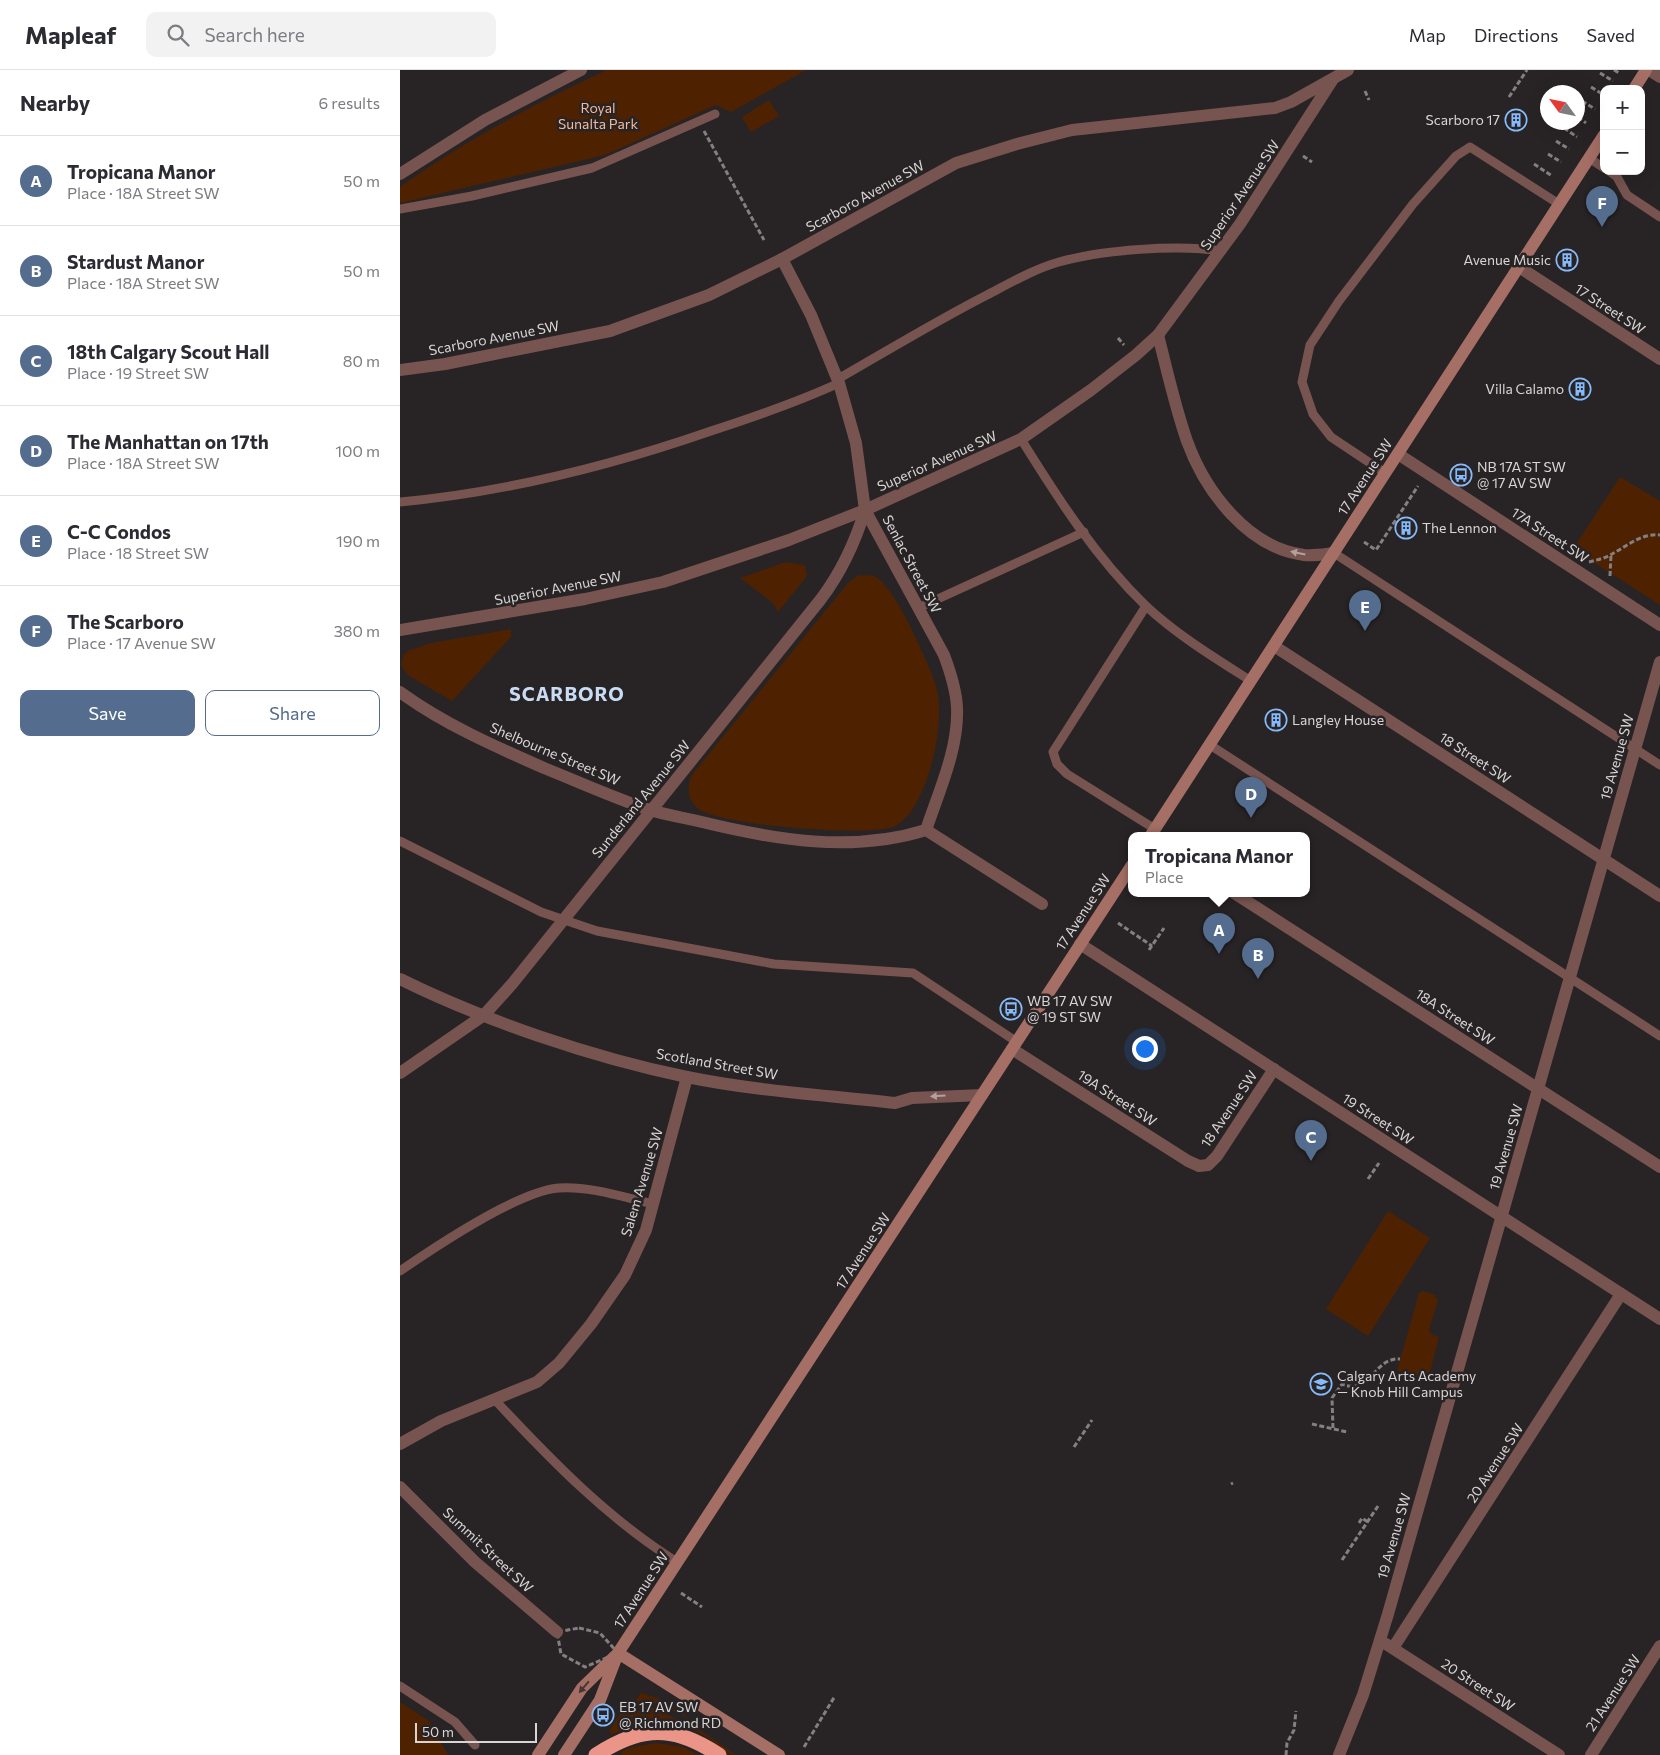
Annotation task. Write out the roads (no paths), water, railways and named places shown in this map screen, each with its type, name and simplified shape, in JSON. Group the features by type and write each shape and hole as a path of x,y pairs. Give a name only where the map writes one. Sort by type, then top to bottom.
{"highway":[{"path":"596,1755 628,1737 663,1731 692,1738 719,1755"}],"main road":[{"path":"1637,85 1648,70"},
{"name":"17 Avenue SW","path":"1153,832 1600,141"},
{"name":"17 Avenue SW","path":"564,1755 600,1700 618,1653 1128,871"},
{"path":"618,1653 779,1755"},
{"name":"17 Avenue SW","path":"538,1755 582,1688 618,1653"}],"street":[{"path":"400,174 485,120 581,70"},
{"name":"Scarboro Avenue SW","path":"400,370 445,364 610,331 709,295 782,259 956,163 1017,144 1072,130 1275,108 1331,75 1348,70"},
{"path":"1648,70 1660,77"},
{"name":"Superior Avenue SW","path":"400,630 585,600 663,582 788,540 865,510 1020,439 1091,390 1158,335 1221,251 1331,75"},
{"name":"Senlac Street SW","path":"782,259 811,315 839,381 856,442 865,510 944,655 952,678 957,707 953,748 926,830"},
{"name":"17 Street SW","path":"1519,267 1660,359"},
{"path":"1158,335 1180,418 1192,451 1218,498 1239,521 1264,541 1304,555 1334,552"},
{"name":"17A Street SW","path":"1398,454 1660,625"},
{"name":"Sunderland Avenue SW","path":"400,1074 484,1014 512,984 835,581 855,544 865,510"},
{"name":"18 Street SW","path":"1274,646 1660,896"},
{"name":"19 Avenue SW","path":"1380,1640 1660,662"},
{"name":"Shelbourne Street SW","path":"400,692 454,726 503,750 651,810 739,831 797,840 845,843 877,842 926,830"},
{"path":"926,830 1042,904"},
{"name":"18A Street SW","path":"1240,897 1660,1167"},
{"name":"19 Street SW","path":"1080,944 1660,1319"},
{"name":"Scotland Street SW","path":"400,979 444,1001 608,1057 688,1077 779,1091 894,1103 912,1098 982,1095"},
{"name":"19A Street SW","path":"1014,1046 1188,1161 1199,1166 1208,1165"},
{"name":"18 Avenue SW","path":"1208,1165 1217,1156 1274,1069"},
{"name":"Salem Avenue SW","path":"400,1444 442,1421 536,1382 560,1363 625,1275 646,1230 688,1077"},
{"name":"20 Avenue SW","path":"1393,1648 1621,1294"},
{"name":"Summit Street SW","path":"400,1487 474,1562 557,1632"},
{"path":"1338,1755 1363,1696 1380,1640"},
{"name":"20 Street SW","path":"1380,1640 1559,1755"},
{"name":"21 Avenue SW","path":"1590,1755 1660,1646"}],"lane":[{"path":"400,209 472,196 592,168 715,114"},
{"path":"1385,473 1331,437 1313,414 1302,382 1310,345 1339,301 1413,204 1456,156 1470,147 1560,204"},
{"path":"1589,158 1600,165"},
{"path":"1614,175 1626,195 1660,217"},
{"path":"400,502 514,485 592,469 734,424 839,381 956,311 1017,279 1059,262 1101,255 1170,248 1195,247 1221,251"},
{"path":"1020,439 1053,491 1084,532 1146,606 1194,644 1251,681"},
{"path":"918,608 1084,532"},
{"path":"1334,552 1660,765"},
{"path":"1146,606 1054,752 1057,764 1067,774 1153,832"},
{"path":"1210,745 1660,1036"},
{"path":"400,841 563,921 597,932 774,964 913,973 1014,1046"},
{"path":"400,1271 438,1244 504,1208 540,1193 559,1188 590,1190 654,1204"},
{"path":"495,1400 529,1438 620,1521 677,1562"},
{"path":"400,1686 455,1722 475,1745"}],"place":[{"name":"Scarboro 17","path":"1516,120"},
{"name":"The Scarboro","path":"1602,227"},
{"name":"Avenue Music","path":"1567,260"},
{"name":"Villa Calamo","path":"1580,389"},
{"name":"NB 17A ST SW @ 17 AV SW","path":"1461,475"},
{"name":"The Lennon","path":"1406,528"},
{"name":"C-C Condos","path":"1365,631"},
{"name":"Langley House","path":"1276,720"},
{"name":"The Manhattan on 17th","path":"1251,818"},
{"name":"Tropicana Manor","path":"1219,954"},
{"name":"Stardust Manor","path":"1258,979"},
{"name":"WB 17 AV SW @ 19 ST SW","path":"1011,1009"},
{"name":"18th Calgary Scout Hall","path":"1311,1161"},
{"name":"Calgary Arts Academy — Knob Hill Campus","path":"1321,1384"},
{"name":"EB 17 AV SW @ Richmond RD","path":"603,1715"}],"district":[{"name":"SCARBORO","path":"567,694"}],"park label":[{"name":"Royal Sunalta Park","path":"598,116"}]}
